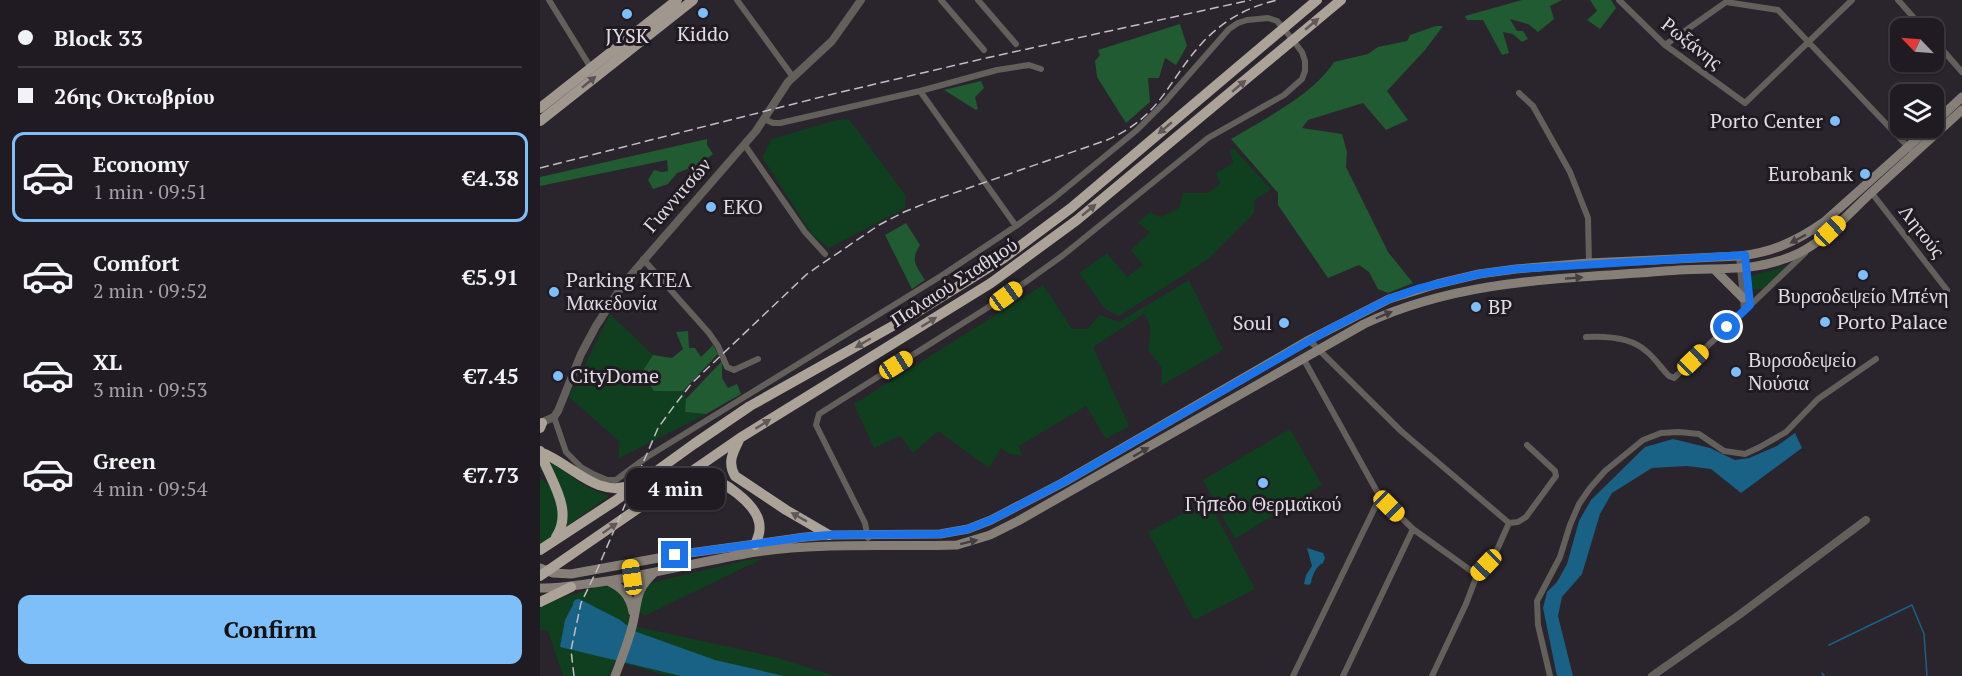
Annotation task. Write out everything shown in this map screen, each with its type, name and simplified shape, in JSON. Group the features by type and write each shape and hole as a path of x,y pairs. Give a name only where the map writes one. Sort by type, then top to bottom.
{"highway":[{"name":"Παλαιού Σταθμού","path":"540,550 615,501 750,406 914,314 1004,258 1071,208 1317,0"},
{"name":"Παλαιού Σταθμού","path":"540,576 740,438 991,283 1077,220 1341,0"},
{"path":"740,438 731,458 731,468 735,476 829,535"},
{"path":"540,451 601,486 618,489 641,482"},
{"path":"540,451 561,504 563,523 553,541"},
{"path":"540,473 556,489"},
{"path":"679,480 692,476 704,476 748,501 759,522 759,535 755,545"},
{"path":"540,602 571,587"}],"main road":[{"path":"540,108 676,4 693,0"},
{"path":"540,121 676,4"},
{"path":"1944,114 1962,97"},
{"path":"540,568 553,573 571,574 784,539 829,535 940,534 968,529 991,520 1064,482 1309,340 1389,299 1479,274 1589,264 1742,256 1779,248 1808,234 1962,110"},
{"path":"540,588 571,587 608,581 772,550 804,547 957,545 990,535 1090,481 1318,349 1379,317 1420,301 1449,293 1518,282 1743,269 1773,263 1800,253 1813,245 1872,192 1921,138"},
{"path":"1714,269 1729,283 1746,305"},
{"path":"615,676 634,616 635,604 630,563"},
{"path":"635,604 641,587 655,572"},
{"path":"608,581 622,588 632,606 634,616"}],"street":[{"path":"549,0 591,68"},
{"path":"737,0 793,77"},
{"name":"Γιαννιτσών","path":"554,417 560,409 576,364 596,326 624,283 744,144 764,119 780,92 793,77 830,44 861,0"},
{"path":"941,0 984,50"},
{"path":"978,0 1016,44"},
{"name":"Ρωξάνης","path":"1619,0 1665,45 1742,102 1747,103 1809,42"},
{"path":"1809,42 1852,0"},
{"path":"1898,0 1914,18"},
{"path":"1665,45 1726,2 1778,9 1911,150"},
{"path":"541,425 554,417 566,452 581,467 607,480 616,480 647,457 941,276 1016,226 1137,130 1164,103 1223,35 1238,23 1268,18 1277,21 1302,52 1305,61 1302,79 1284,95 1209,138 1062,256 1006,296 819,414 816,425 865,523 868,546"},
{"path":"1944,51 1962,72"},
{"path":"764,119 780,123 920,91 997,70 1029,65 1041,69"},
{"path":"920,91 1016,226"},
{"path":"1519,93 1533,106 1570,172 1588,218 1589,264"},
{"path":"744,144 810,240 825,254"},
{"name":"Λητούς","path":"1872,192 1947,290"},
{"path":"1586,337 1618,338 1637,345 1645,349 1669,376 1674,378 1746,305 1769,288 1813,245"},
{"path":"1742,256 1746,305"},
{"path":"643,260 712,337 727,367 734,370 758,358"},
{"path":"1309,340 1401,431 1509,523 1526,518 1556,476 1555,471 1527,445"},
{"path":"1303,358 1380,497 1413,529 1477,575"},
{"path":"1550,676 1538,626 1537,601 1560,557 1579,504 1605,471 1643,440 1661,433 1699,434 1724,451 1736,454 1752,451 1786,432 1818,399 1876,359"},
{"path":"1293,676 1380,497"},
{"path":"1652,676 1866,520"},
{"path":"1432,676 1477,575 1496,552 1509,523"},
{"path":"1343,676 1413,529"}],"green space":[{"path":"1522,0 1562,0 1550,6 1554,19 1538,32 1528,24 1510,19 1517,31 1523,31 1528,39 1522,42 1513,34 1503,32 1509,53 1502,55 1483,20 1467,20 1465,16"},
{"path":"1590,0 1611,0 1616,8 1600,29 1587,20 1597,11"},
{"path":"1180,24 1187,46 1176,65 1165,58 1159,78 1148,78 1150,102 1126,123 1097,77 1095,61 1100,55 1098,50"},
{"path":"1436,26 1443,26 1425,50 1387,91 1408,120 1386,130 1363,103 1308,120 1302,128 1342,134 1347,152 1346,167 1388,252 1413,283 1388,293 1378,289 1369,272 1359,265 1328,278 1278,205 1278,193 1231,139 1301,96 1325,74 1334,62 1368,54 1378,47 1407,41 1410,35"},
{"path":"981,81 984,88 975,97 978,109 976,110 944,90"},
{"path":"849,119 906,196 905,208 829,248 813,236 762,157 772,139 836,120"},
{"path":"707,139 707,145 713,154 703,162 705,167 697,177 690,168 677,173 668,184 653,189 648,180 654,170 668,171 667,160 540,186 540,177"},
{"path":"1234,149 1271,189 1255,200 1254,213 1207,260 1119,316 1105,309 1079,273 1107,253 1127,277 1143,265 1131,250 1150,232 1138,223 1150,212 1161,217 1179,208 1183,193 1208,193 1220,184 1216,173 1233,163 1230,151"},
{"path":"906,223 920,245 915,259 925,280 912,289 885,235"},
{"path":"1787,266 1763,289 1751,290 1751,276"},
{"path":"1189,280 1223,350 1161,386 1162,368 1148,350 1150,327 1144,314 1093,347 1129,426 1106,439 1086,406 1019,446 1022,456 1010,454 1001,448 989,468 938,431 913,453 900,436 874,448 854,404 1043,285 1072,329 1087,329 1100,315 1119,322"},
{"path":"610,314 653,355 642,372 654,390 683,391 686,399 685,412 706,414 618,459 620,442 569,397"},
{"path":"688,331 689,348 695,348 701,357 713,345 718,354 683,391 654,391 642,372 653,355 672,358 683,349 676,332"},
{"path":"722,361 722,378 728,388 737,384 741,394 706,414 685,412 686,399"},
{"name":"Γήπεδο Θερμαϊκού","path":"1290,429 1322,485 1235,539 1203,480"},
{"path":"540,459 557,466 585,486 609,496 540,545 540,478 550,486 546,472 540,470"},
{"path":"1208,500 1255,589 1194,620 1148,532"},
{"path":"752,559 762,559 644,616 638,609 638,601 650,583"},
{"path":"602,586 613,587 624,599 629,613 629,625 775,657 835,676 669,676 615,661 609,676 563,676 548,631 540,630 540,607 563,597"}],"water":[{"path":"1795,433 1802,448 1741,493 1711,469 1687,466 1652,468 1612,493 1600,514 1582,574 1562,597 1558,616 1573,676 1557,676 1543,608 1547,592 1557,582 1567,564 1579,521 1591,500 1645,447 1673,439 1710,448 1735,460 1749,458 1777,446"},
{"path":"1307,548 1323,553 1325,558 1315,571 1309,585 1304,584 1306,575 1312,566"},
{"path":"574,603 609,622 715,660 784,676 681,676 560,647 565,620"}],"waterway":[{"path":"578,604 617,624 629,633"},
{"path":"1829,645 1912,605 1924,634 1927,676"}],"railway":[{"path":"540,168 833,94 1251,0"},
{"path":"574,676 571,650 581,603 658,428 692,383 807,274 879,225 931,201 1107,140 1125,130 1152,109 1191,56 1211,34 1238,15 1278,0"}],"place":[{"name":"Kiddo","path":"703,13"},
{"name":"JYSK","path":"627,14"},
{"name":"Porto Center","path":"1835,121"},
{"name":"Eurobank","path":"1865,174"},
{"name":"ΕΚΟ","path":"711,207"},
{"name":"Βυρσοδεψείο Μπένη","path":"1863,275"},
{"name":"Parking ΚΤΕΛ Μακεδονία","path":"554,292"},
{"name":"BP","path":"1476,307"},
{"name":"Porto Palace","path":"1825,322"},
{"name":"Soul","path":"1284,323"},
{"name":"Βυρσοδεψείο Νούσια","path":"1736,372"},
{"name":"CityDome","path":"558,376"},
{"name":"Γήπεδο Θερμαϊκού","path":"1263,483"}],"route":[{"path":"675,555 805,537 940,534 968,529 991,520 1064,482 1366,309 1417,289 1479,274 1516,269 1745,255 1750,305 1727,327"}]}
